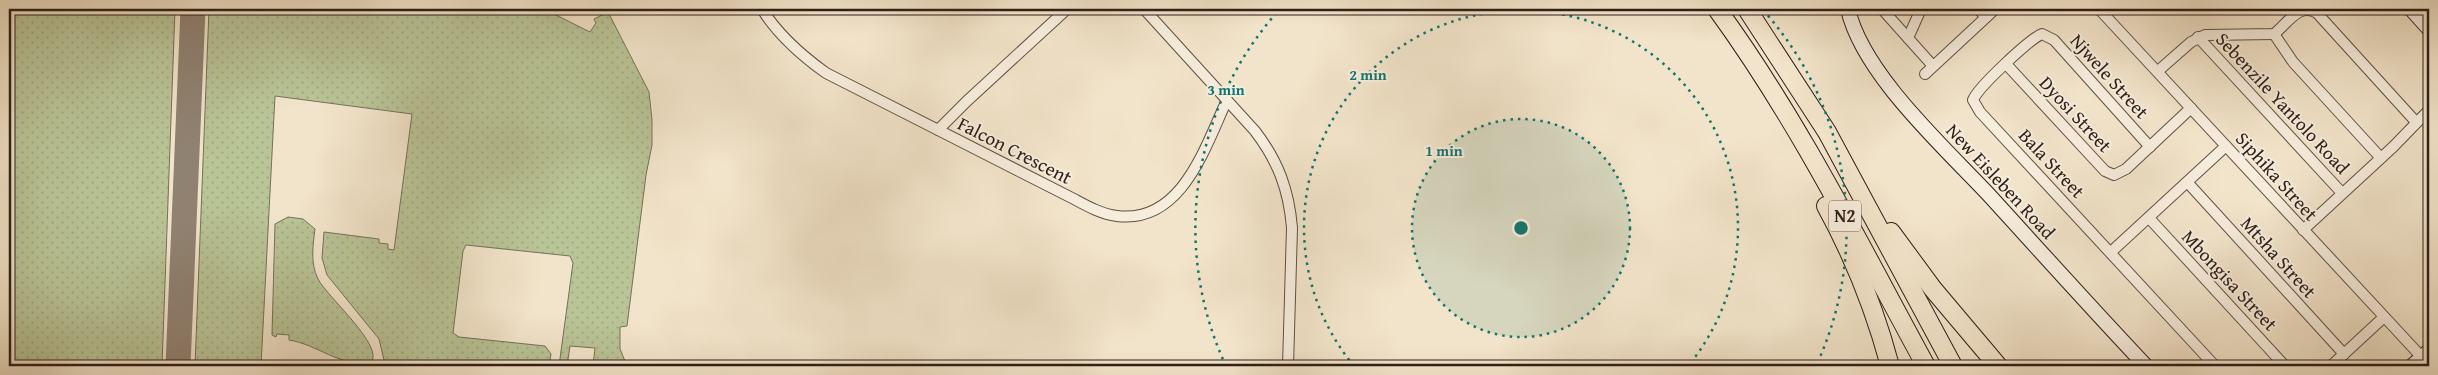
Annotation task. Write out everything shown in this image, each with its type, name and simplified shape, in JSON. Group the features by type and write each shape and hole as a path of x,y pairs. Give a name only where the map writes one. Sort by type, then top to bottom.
{"highway":[{"name":"N2","path":"1717,9 1758,68 1816,164 1926,366"},
{"name":"N2","path":"1747,9 1794,77 1839,155 1953,366"},
{"path":"1758,68 1758,81 1762,92 1780,122 1856,266 1881,332 1890,366"},
{"path":"1839,155 1915,266 1998,366"}],"main road":[{"name":"New Eisleben Road","path":"1848,9 1860,42 1882,76 1939,142 2146,366"},
{"path":"2410,9 2429,28"}],"street":[{"name":"Falcon Crescent","path":"762,9 792,46 826,73 1100,212 1116,216 1132,216 1162,205 1174,198 1182,189 1227,100"},
{"path":"938,130 966,101 1068,9"},
{"path":"1144,9 1227,100 1271,152 1287,190 1292,228 1288,366"},
{"path":"1882,9 1933,66"},
{"path":"1908,38 1921,9"},
{"path":"1978,9 1986,17"},
{"path":"1925,74 1995,9"},
{"name":"Siphika Street","path":"2099,9 2423,360"},
{"path":"2158,71 2198,37 2214,34 2274,34 2299,12 2307,9 2317,13 2416,122"},
{"path":"2274,34 2293,62 2380,157"},
{"name":"Njwele Street","path":"1975,95 2038,36 2048,36 2150,146"},
{"name":"Sebenzile Yantolo Road","path":"2198,37 2342,193"},
{"name":"Dyosi Street","path":"2006,64 2105,171 2114,175 2122,172 2192,108"},
{"name":"Bala Street","path":"1975,95 1974,104 1980,112 2215,366"},
{"path":"2303,230 2429,110"},
{"path":"2111,252 2188,184 2226,146"},
{"name":"Mtsha Street","path":"2188,184 2344,354"},
{"name":"Mbongisa Street","path":"2149,218 2285,366"},
{"path":"2331,366 2384,317"}],"green space":[{"path":"9,9 175,9 162,366 9,366"},
{"path":"209,9 544,9 590,32 596,23 594,19 608,12 649,92 652,120 652,145 646,175 627,326 620,327 620,349 627,366 593,366 595,348 570,346 567,366 559,366 573,263 570,256 466,245 463,251 453,333 459,337 545,346 551,354 549,366 387,365 379,339 327,275 322,258 324,232 379,239 379,243 388,244 388,249 394,250 412,114 275,96 261,366 195,366"},
{"path":"288,217 303,219 315,229 313,260 315,273 323,287 353,321 370,345 373,355 371,363 359,363 338,358 310,346 289,340 289,335 277,334 276,337 272,335 275,224"}],"taxiway":[{"path":"178,366 193,9"}]}
